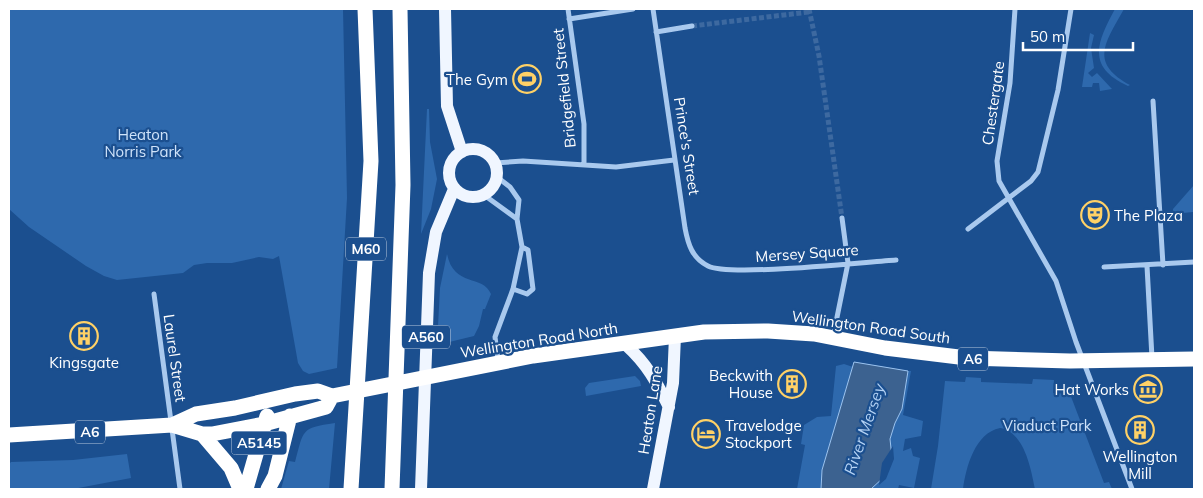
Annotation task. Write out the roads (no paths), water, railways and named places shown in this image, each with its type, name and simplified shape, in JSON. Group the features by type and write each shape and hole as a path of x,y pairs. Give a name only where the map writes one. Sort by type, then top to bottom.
{"highway":[{"name":"M60","path":"351,489 371,161 365,9"},
{"name":"M60","path":"392,489 403,185 400,9"},
{"name":"Wellington Road South","path":"692,332 768,331 841,339 885,348 967,358 1099,361 1194,359"},
{"name":"Wellington Road North","path":"172,425 196,414 274,398 318,391 332,396 533,356 626,345 692,332"},
{"name":"Wellington Road North","path":"9,435 172,425 202,434 212,434 264,424 326,407 332,396"},
{"name":"A5145","path":"246,489 264,424 274,398 290,416 275,476 268,489"},
{"path":"202,434 231,468 240,489"}],"main road":[{"path":"445,9 446,106 462,152"},
{"path":"477,149 484,152 495,163 497,177 490,191 484,195 468,197 454,189 449,176 449,168 456,156 462,152 477,149"},
{"name":"A560","path":"421,489 429,274 436,232 454,189"},
{"name":"Heaton Lane","path":"653,489 673,383 675,336"},
{"path":"626,345 643,360 651,371 669,407"}],"street":[{"name":"Bridgefield Street","path":"568,9 584,124 584,165"},
{"path":"569,19 633,9"},
{"name":"Prince's Street","path":"653,9 674,160 689,246 699,260 708,266 721,270"},
{"name":"Chestergate","path":"1009,198 999,181 997,161 1010,83 1016,9"},
{"path":"968,229 1032,181 1040,166 1058,90 1071,9"},
{"path":"656,32 692,26"},
{"path":"1154,101 1163,265"},
{"path":"495,163 523,161 616,167 674,160"},
{"path":"497,177 510,187 519,200 517,220 522,248 512,289 494,337 499,363"},
{"path":"484,195 517,220"},
{"path":"1009,198 1056,281 1076,342 1132,489"},
{"path":"841,339 848,263 842,218"},
{"path":"512,289 527,294 533,289 528,250 522,248"},
{"name":"Mersey Square","path":"721,270 896,260"},
{"path":"1104,267 1194,262"},
{"path":"1147,266 1152,361"},
{"name":"Laurel Street","path":"154,294 180,489"}],"water":[{"name":"River Mersey","path":"854,362 908,371 902,409 890,439 892,458 884,477 871,489 821,489 822,470"}],"tunnel":[{"path":"809,9 819,56 842,218"},
{"path":"692,26 809,12"}],"place":[{"name":"The Gym","path":"527,79"},
{"name":"The Plaza","path":"1095,215"},
{"name":"Kingsgate","path":"84,336"},
{"name":"Beckwith House","path":"792,384"},
{"name":"Hat Works","path":"1148,389"},
{"name":"Wellington Mill","path":"1140,430"},
{"name":"Travelodge Stockport","path":"706,434"}],"park label":[{"name":"Heaton Norris Park","path":"143,142"},
{"name":"Viaduct Park","path":"1047,425"}]}
